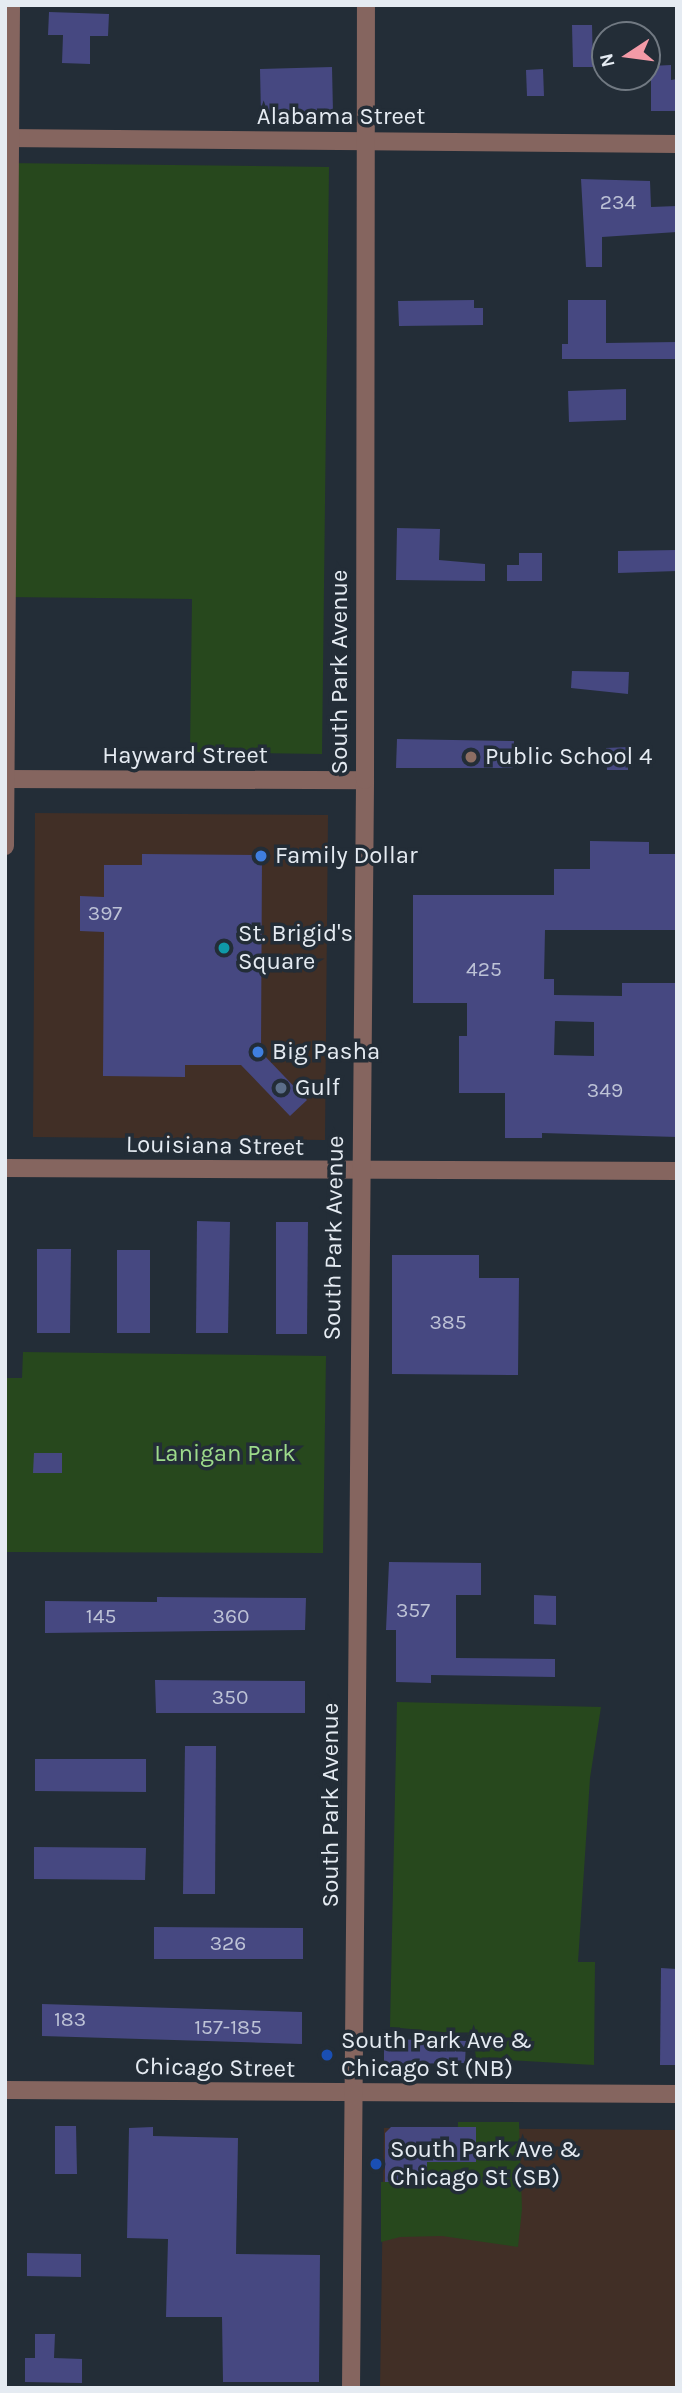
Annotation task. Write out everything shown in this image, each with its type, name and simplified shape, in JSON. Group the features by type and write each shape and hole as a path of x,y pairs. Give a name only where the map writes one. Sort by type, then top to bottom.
{"street":[{"path":"5,846 11,5"},
{"name":"South Park Avenue","path":"351,2388 359,1171 365,780 366,5"},
{"name":"Alabama Street","path":"8,138 677,144"},
{"name":"Hayward Street","path":"5,779 365,780"},
{"name":"Louisiana Street","path":"5,1168 677,1171"},
{"name":"Chicago Street","path":"5,2090 677,2094"}],"shaded area":[{"path":"35,813 328,815 325,1140 33,1137"},
{"path":"384,2128 677,2130 677,2388 380,2388"}],"green space":[{"path":"5,163 329,167 322,754 190,752 192,599 5,597"},
{"name":"Lanigan Park","path":"23,1352 326,1356 323,1553 5,1552 5,1378 22,1378"},
{"path":"397,1702 601,1707 590,1778 578,1962 595,1962 594,2065 476,2058 473,2035 390,2027"},
{"path":"458,2122 519,2122 522,2209 518,2247 442,2236 400,2237 381,2242 381,2182 427,2182 427,2162 475,2162 476,2128 458,2127"}],"building":[{"path":"49,12 109,14 108,36 90,36 90,64 62,63 63,35 48,35"},
{"path":"572,25 591,25 591,67 573,67"},
{"path":"671,65 671,80 677,79 677,111 651,111 651,91 661,91 661,66"},
{"path":"332,67 333,113 261,115 260,69"},
{"path":"543,69 544,96 527,96 526,70"},
{"path":"581,179 650,181 651,207 677,206 677,232 602,237 602,267 586,267"},
{"path":"474,300 474,308 483,308 483,325 399,326 398,301"},
{"path":"568,300 606,300 606,343 677,342 677,359 562,359 562,344 568,344"},
{"path":"626,389 626,420 569,422 568,391"},
{"path":"397,528 440,529 439,560 485,564 485,581 396,580"},
{"path":"677,550 677,571 618,573 618,551"},
{"path":"519,553 542,553 542,581 507,581 507,565 519,565"},
{"path":"572,671 629,672 628,694 571,688"},
{"path":"397,739 514,741 513,768 396,768"},
{"path":"628,747 628,770 607,770 606,748"},
{"path":"590,841 649,842 649,854 677,854 677,930 545,930 544,979 554,979 554,995 622,996 622,983 677,983 677,1137 542,1133 542,1138 505,1138 505,1093 459,1093 459,1036 467,1036 467,1003 413,1003 413,895 554,895 554,869 590,869","holes":["555,1021 594,1022 594,1056 554,1055"]},
{"path":"142,854 262,855 261,1052 307,1100 290,1116 241,1065 185,1065 185,1077 103,1076 104,932 80,931 80,896 104,897 104,865 142,865"},
{"path":"197,1221 230,1222 228,1333 196,1333"},
{"path":"276,1222 308,1222 307,1334 276,1334"},
{"path":"37,1249 71,1249 70,1333 37,1333"},
{"path":"117,1250 150,1250 150,1333 117,1333"},
{"path":"392,1255 479,1255 479,1278 519,1278 518,1375 392,1374"},
{"path":"34,1453 62,1453 62,1473 33,1473"},
{"path":"389,1562 481,1563 481,1595 456,1595 456,1658 555,1659 555,1677 431,1675 431,1683 396,1682 396,1630 386,1630"},
{"path":"534,1595 556,1596 556,1625 534,1624"},
{"path":"157,1597 306,1598 305,1630 45,1633 45,1601 157,1602"},
{"path":"155,1680 305,1681 305,1713 156,1713"},
{"path":"185,1746 216,1746 215,1894 183,1894"},
{"path":"35,1759 146,1759 146,1792 35,1791"},
{"path":"34,1847 146,1848 145,1880 34,1879"},
{"path":"154,1927 303,1928 303,1959 154,1959"},
{"path":"661,1968 677,1969 677,2065 660,2065"},
{"path":"42,2004 302,2012 302,2044 42,2036"},
{"path":"384,2039 466,2041 465,2063 384,2064"},
{"path":"55,2126 76,2126 77,2174 55,2174"},
{"path":"153,2127 153,2136 238,2138 236,2254 320,2255 319,2382 223,2382 222,2317 166,2317 168,2239 127,2238 129,2128"},
{"path":"391,2127 476,2127 476,2162 427,2162 427,2182 385,2182 385,2133"},
{"path":"27,2253 81,2254 81,2277 27,2276"},
{"path":"35,2334 55,2334 54,2358 82,2359 82,2383 25,2382 25,2358 35,2358"}],"place":[{"name":"Public School 4","path":"471,757"},
{"name":"Family Dollar","path":"261,856"},
{"name":"St. Brigid's Square","path":"224,948"},
{"name":"Big Pasha","path":"258,1052"},
{"name":"Gulf","path":"281,1088"},
{"name":"South Park Ave & Chicago St (NB)","path":"327,2055"},
{"name":"South Park Ave & Chicago St (SB)","path":"376,2164"}]}
